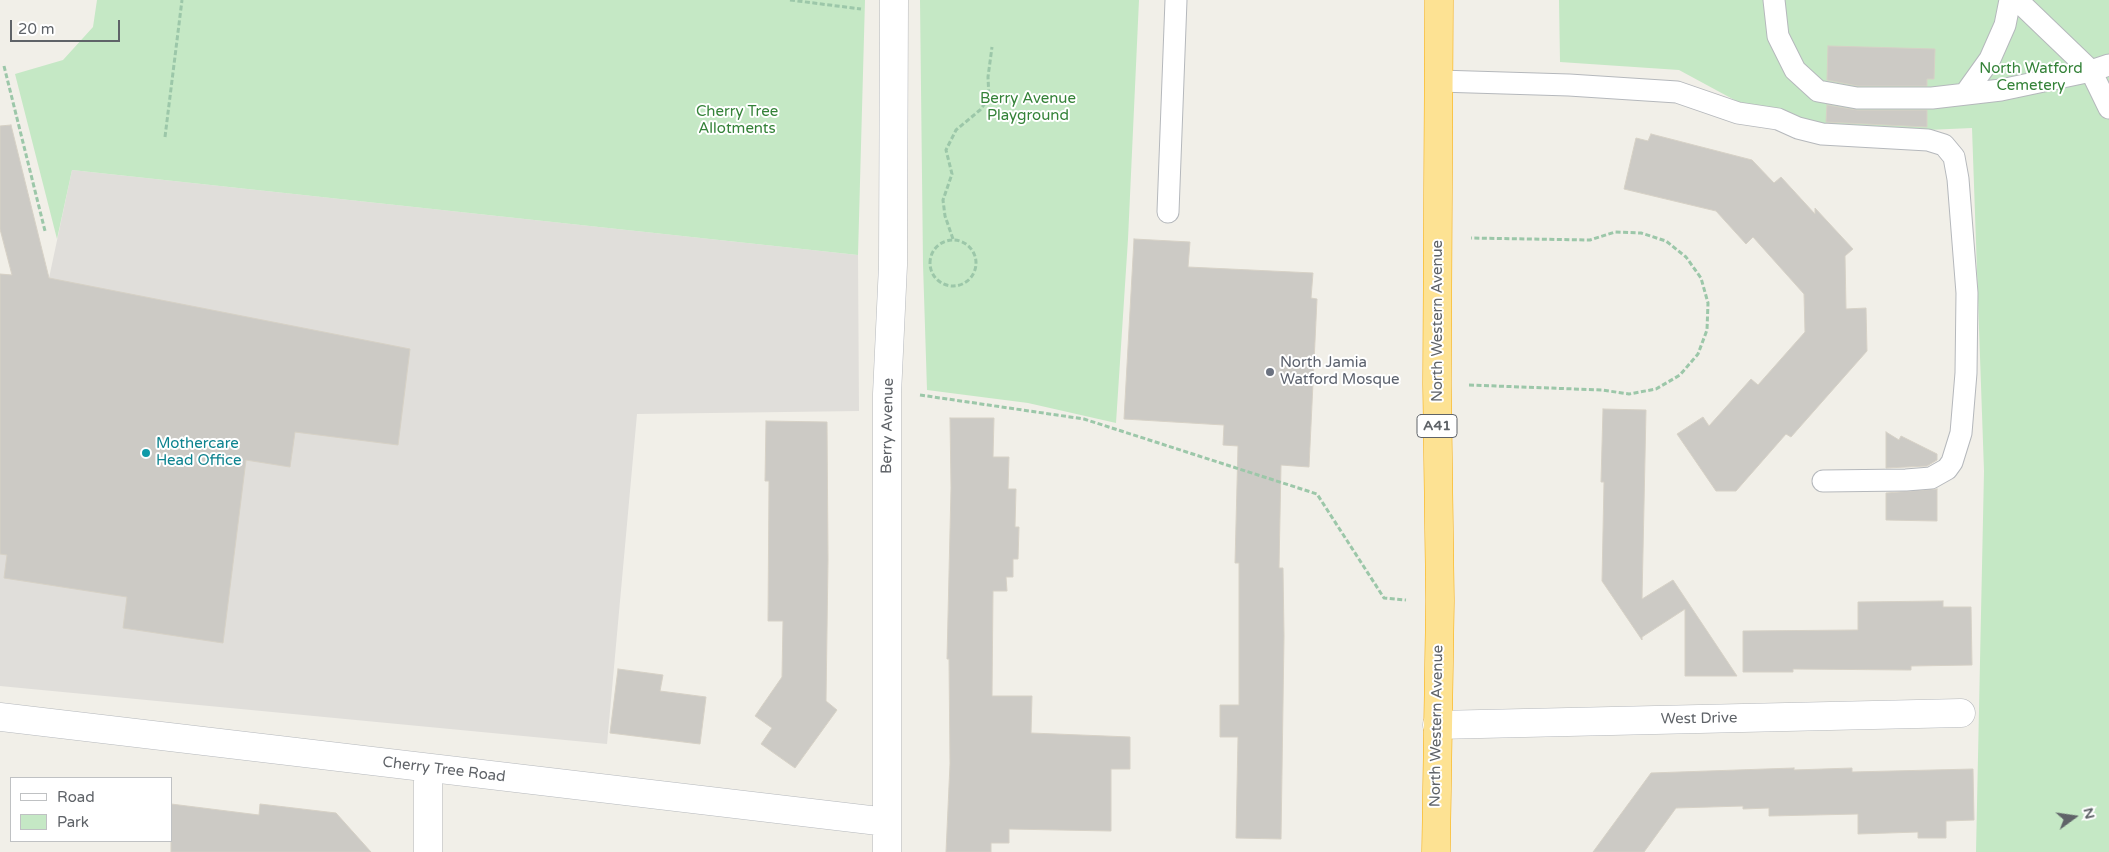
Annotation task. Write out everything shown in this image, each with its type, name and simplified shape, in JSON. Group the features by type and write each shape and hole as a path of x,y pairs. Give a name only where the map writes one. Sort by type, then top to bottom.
{"highway":[{"name":"North Western Avenue","path":"1436,852 1440,601 1437,384 1439,0"}],"street":[{"name":"Berry Avenue","path":"887,852 887,394 893,265 894,6"},
{"name":"West Drive","path":"1437,725 1961,713"},
{"name":"Cherry Tree Road","path":"0,717 887,822"},
{"path":"428,769 428,852"}],"lane":[{"path":"1168,212 1176,0"},
{"path":"1774,0 1778,36 1795,70 1818,92 1857,98 1932,98 2001,90 2100,68"},
{"path":"1966,94 1990,59 2005,25 2010,0"},
{"path":"2017,0 2100,68 2109,108"},
{"path":"1439,81 1568,84 1677,92 1738,113 1778,119 1798,128 1822,134 1928,140 1944,145 1954,157 1958,179 1967,293 1966,373 1961,433 1952,462 1947,469 1931,478 1823,481"}],"path":[{"path":"165,137 182,0"},
{"path":"790,0 894,6"},
{"path":"953,239 945,216 943,200 952,174 946,150 956,130 980,110 989,98 988,77 992,47"},
{"path":"4,66 46,231"},
{"path":"1437,384 1602,390 1629,394 1656,389 1680,375 1698,354 1707,330 1708,303 1701,278 1686,257 1666,241 1641,233 1615,232 1590,240 1438,237"},
{"path":"953,239 967,244 972,249 976,264 975,271 970,278 957,286 948,286 941,284 935,278 929,263 934,249 946,240 953,239"},
{"path":"887,394 928,395 1084,419 1317,494 1384,598 1412,600"}],"shaded area":[{"path":"72,170 858,255 859,411 637,414 607,744 0,686 0,274 49,278"}],"green space":[{"name":"Cherry Tree Allotments","path":"97,0 865,0 858,255 72,170 57,239 15,74 63,60 93,27"},
{"name":"Berry Avenue Playground","path":"920,0 1139,0 1128,239 1116,423 1028,403 927,390 923,264"},
{"name":"North Watford Cemetery","path":"1559,0 2109,0 2109,852 1976,852 1984,471 1972,128 1927,130 1822,127 1740,103 1679,70 1560,62"}],"building":[{"path":"1828,46 1935,49 1934,79 1927,79 1927,86 1858,86 1827,80"},
{"path":"1827,105 1857,110 1927,110 1927,127 1826,122"},
{"name":"Mothercare Head Office","path":"11,125 49,278 410,349 398,445 295,432 290,467 246,460 223,643 123,628 127,597 4,578 7,555 0,554 0,274 12,275 0,229 0,126"},
{"path":"1651,134 1752,160 1774,183 1781,177 1815,214 1815,208 1853,249 1845,256 1846,309 1866,308 1867,351 1791,437 1786,434 1736,491 1716,491 1677,434 1703,417 1709,426 1751,379 1758,385 1805,332 1804,294 1753,237 1746,244 1716,211 1624,189 1636,138 1648,141"},
{"path":"1134,239 1190,242 1188,267 1313,273 1311,298 1317,299 1309,467 1281,465 1279,568 1283,568 1284,636 1281,839 1236,838 1238,737 1220,737 1220,705 1239,705 1239,563 1235,563 1238,446 1223,445 1224,425 1124,419"},
{"path":"1603,409 1646,410 1642,599 1673,580 1737,676 1685,676 1685,609 1642,637 1642,640 1602,581 1604,482 1601,482"},
{"path":"950,418 994,418 993,457 1009,457 1008,489 1016,489 1015,527 1019,527 1018,559 1013,559 1013,577 1006,577 1007,591 993,591 992,696 1032,696 1031,733 1130,737 1130,769 1111,769 1111,831 1009,829 1009,843 991,843 991,852 946,852 950,764 949,659 947,659 951,488"},
{"path":"766,421 827,422 826,701 837,710 795,768 761,744 772,728 755,716 782,677 783,621 768,621 769,481 765,481"},
{"path":"1886,432 1899,440 1901,436 1937,454 1937,460 1927,466 1886,468"},
{"path":"1937,489 1937,521 1886,520 1886,493"},
{"path":"1943,601 1943,607 1971,607 1972,665 1911,666 1911,670 1793,669 1793,672 1743,672 1743,631 1858,630 1858,602"},
{"path":"618,669 663,675 660,691 706,697 700,744 610,733"},
{"path":"1794,768 1794,770 1852,768 1852,772 1973,769 1974,820 1946,821 1946,838 1918,838 1918,832 1858,834 1858,814 1769,816 1769,808 1743,809 1743,806 1676,808 1644,852 1593,852 1651,773"},
{"path":"172,804 259,815 260,804 336,813 371,852 171,852"}],"place":[{"name":"North Jamia Watford Mosque","path":"1270,372"},
{"name":"Mothercare Head Office","path":"146,453"}]}
